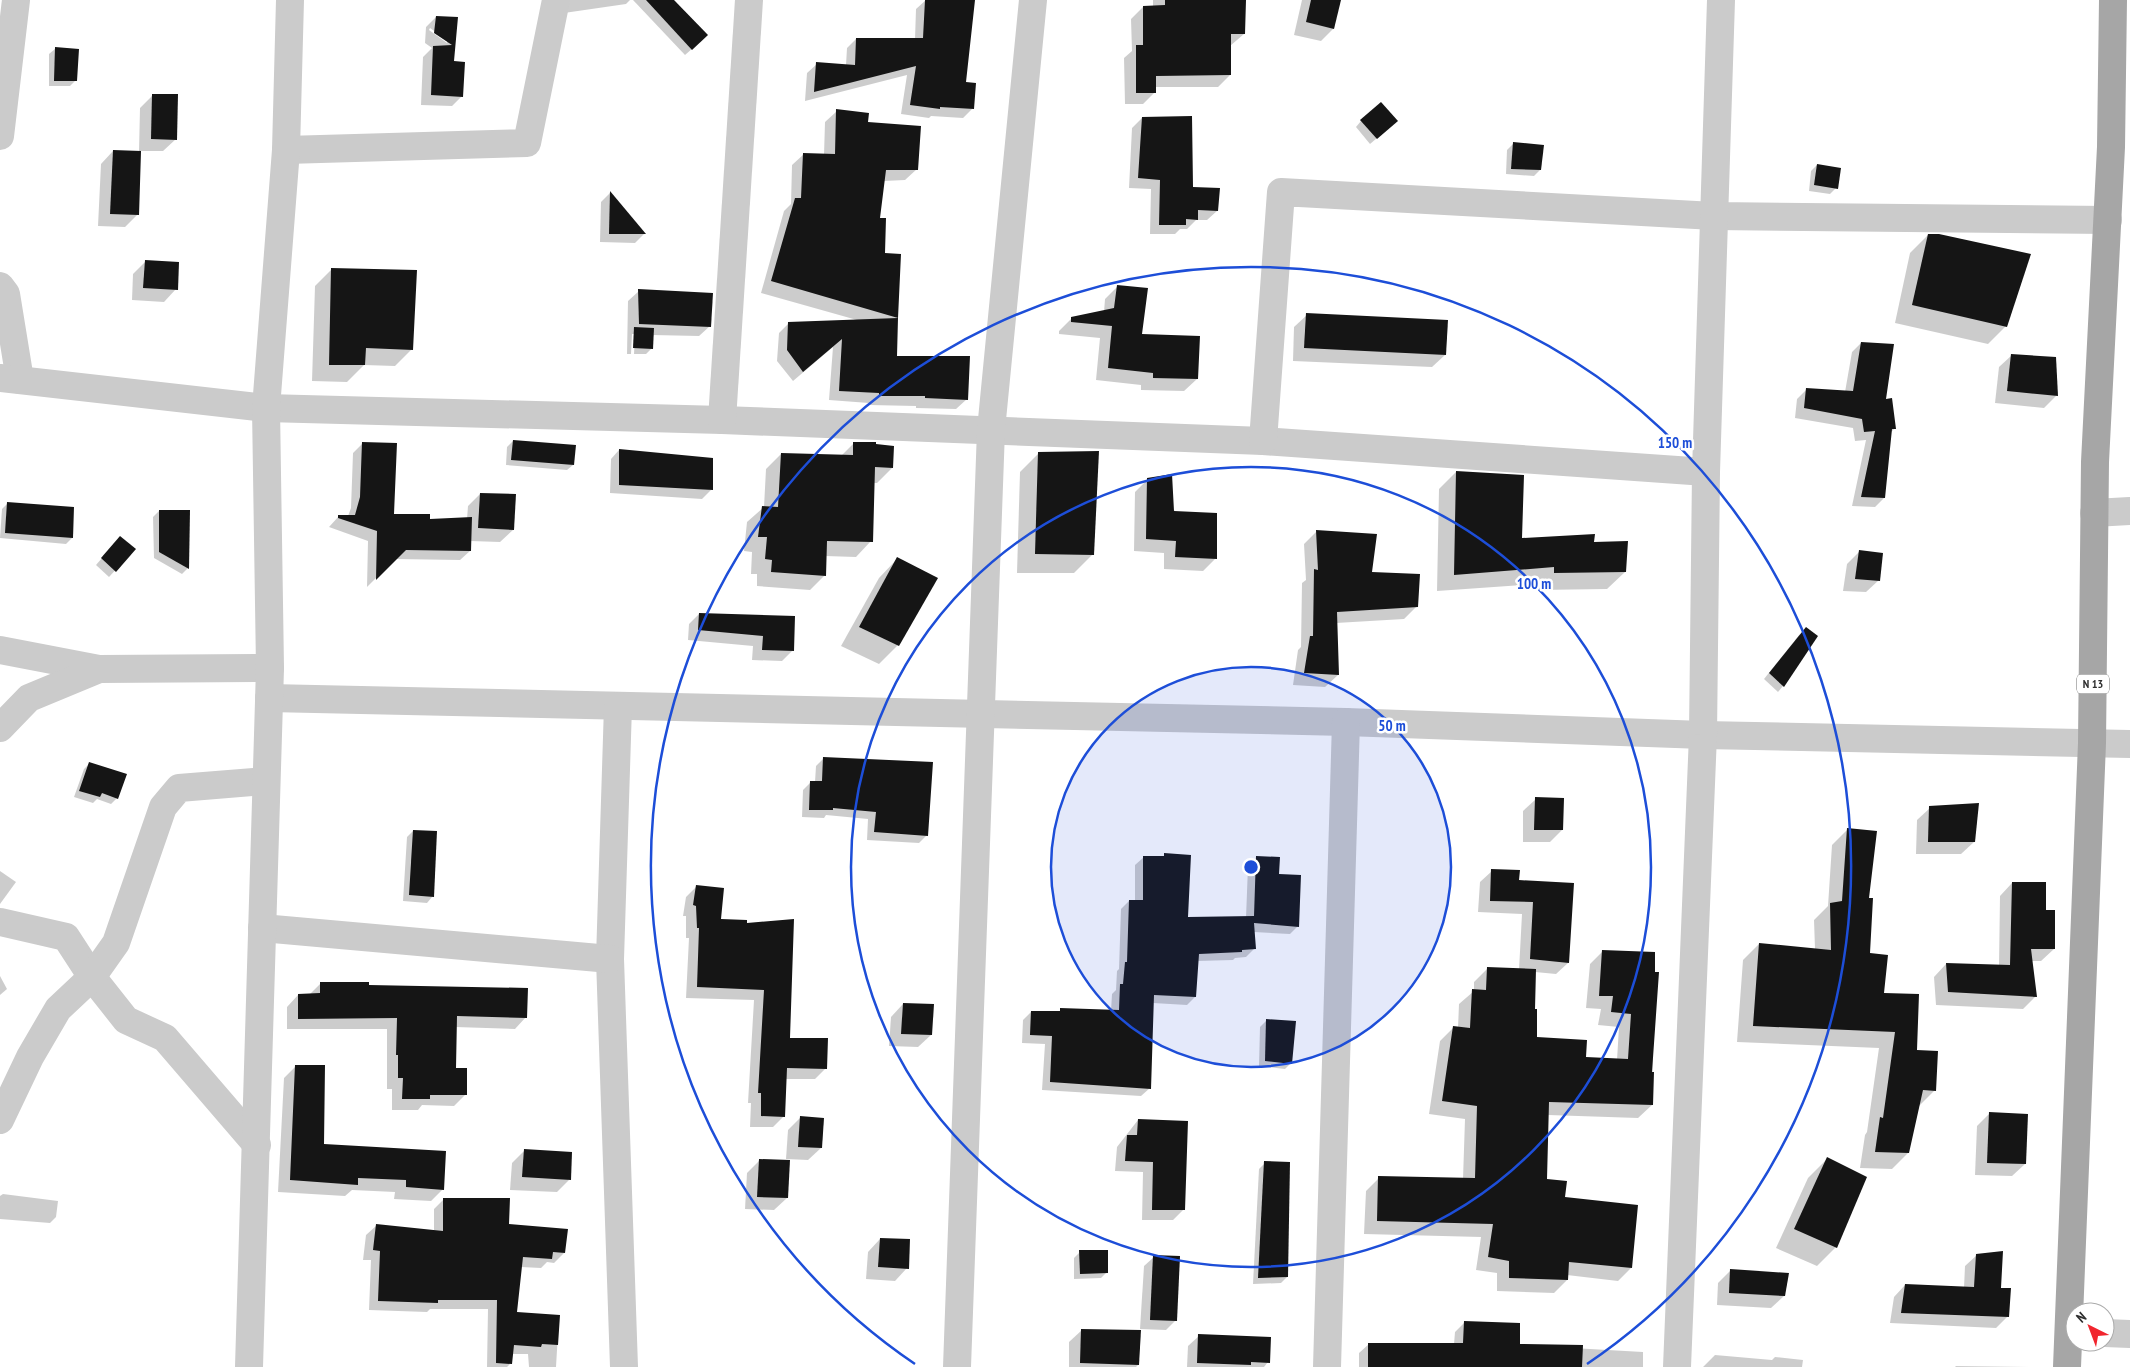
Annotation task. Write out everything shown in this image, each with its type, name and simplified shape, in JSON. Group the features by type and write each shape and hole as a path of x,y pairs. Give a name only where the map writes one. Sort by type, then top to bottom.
{"main road":[{"name":"N 13","path":"2072,1302 2092,743 2094,513 2108,220 2112,0"},
{"name":"N 13","path":"2067,1367 2069,1352"}],"street":[{"path":"0,136 5,41 16,0"},
{"path":"249,1367 270,668 266,408 286,150 290,0"},
{"path":"286,150 527,143 556,0"},
{"path":"722,420 749,0"},
{"path":"957,1367 991,430 1033,0"},
{"path":"1677,1367 1703,735 1706,472 1721,0"},
{"path":"1263,441 1281,192 1714,216 2108,220"},
{"path":"0,286 6,294 10,379 266,408 722,420 1263,441 1706,472"},
{"path":"2094,513 2130,511"},
{"path":"0,650 99,669 270,668"},
{"path":"0,728 28,698 99,669"},
{"path":"269,698 1346,722 1703,735 2130,744"},
{"path":"618,706 610,959 624,1367"},
{"path":"1327,1367 1346,722"},
{"path":"0,1120 30,1057 58,1009 92,977 116,943 162,808 179,788 266,781"},
{"path":"0,922 66,937 92,977 126,1020 164,1038 257,1145"},
{"path":"262,928 610,959"},
{"path":"2115,1333 2130,1334"}],"building":[{"path":"646,0 674,0 708,35 692,50"},
{"path":"925,0 975,0 966,82 976,83 974,109 940,107 940,109 910,105 916,66 814,92 816,62 855,65 856,38 923,38"},
{"path":"1165,0 1246,0 1245,34 1231,34 1231,75 1156,76 1156,93 1136,93 1136,45 1143,45 1143,6 1165,5"},
{"path":"1311,0 1341,0 1334,29 1306,22"},
{"path":"436,16 458,17 454,61 465,62 463,97 431,95 433,46 452,45 434,33"},
{"path":"55,47 79,49 77,81 54,81"},
{"path":"152,94 178,94 177,140 151,139"},
{"path":"1381,102 1398,121 1377,139 1360,120"},
{"path":"836,109 869,113 868,122 921,126 918,170 886,170 880,218 886,218 885,253 901,254 898,318 771,281 795,198 801,198 803,153 835,154"},
{"path":"1192,116 1193,187 1220,188 1218,211 1198,210 1198,220 1186,219 1186,225 1159,225 1160,180 1138,178 1142,117"},
{"path":"1513,142 1544,145 1541,170 1511,169"},
{"path":"113,150 141,151 139,215 110,214"},
{"path":"1817,164 1841,168 1838,189 1814,185"},
{"path":"610,191 646,234 609,234"},
{"path":"1928,234 1939,234 2031,254 2007,327 1912,305"},
{"path":"145,260 179,262 178,290 143,288"},
{"path":"331,268 417,270 413,350 366,348 365,365 329,365"},
{"path":"1117,285 1148,288 1142,334 1200,336 1198,379 1153,378 1153,373 1108,368 1112,326 1071,322 1071,317 1114,308"},
{"path":"638,289 713,293 711,327 639,324"},
{"path":"1306,313 1448,320 1446,355 1304,348"},
{"path":"898,318 897,356 970,356 968,400 925,398 925,396 879,396 879,393 839,391 842,339 803,372 787,350 788,322"},
{"path":"634,327 654,328 653,349 633,348"},
{"path":"1861,342 1894,344 1886,399 1892,398 1896,429 1892,429 1885,498 1861,497 1875,431 1864,432 1862,419 1804,408 1806,388 1853,391"},
{"path":"2011,354 2056,357 2058,396 2007,391"},
{"path":"513,440 576,445 574,465 511,460"},
{"path":"362,442 397,443 394,514 430,514 430,519 472,517 471,551 406,550 376,580 377,531 338,518 338,515 355,515 360,497"},
{"path":"853,442 876,442 876,444 894,446 893,468 875,467 873,542 827,541 826,576 771,572 772,560 765,559 767,537 758,537 762,506 778,507 781,453 853,455"},
{"path":"619,449 713,458 713,490 619,485"},
{"path":"1099,451 1094,555 1035,554 1038,452"},
{"path":"1456,471 1524,475 1522,538 1595,534 1594,542 1628,541 1626,572 1554,573 1554,567 1454,575"},
{"path":"1172,474 1174,511 1217,513 1217,559 1175,557 1176,541 1146,539 1147,478"},
{"path":"480,493 516,494 514,530 478,528"},
{"path":"7,502 74,507 73,538 5,533"},
{"path":"159,510 190,510 189,569 159,552"},
{"path":"1316,530 1377,534 1372,572 1420,574 1418,607 1337,612 1339,675 1304,673 1310,636 1313,636 1314,569 1318,570"},
{"path":"120,536 136,549 116,572 101,558"},
{"path":"1859,550 1883,553 1880,581 1855,579"},
{"path":"897,557 938,578 899,646 859,627"},
{"path":"699,613 795,616 794,651 762,650 763,636 698,630"},
{"path":"1806,627 1818,636 1784,687 1769,673"},
{"path":"823,757 933,762 928,836 874,832 876,812 833,808 833,810 809,810 810,781 822,781"},
{"path":"89,762 127,774 118,799 102,793 100,797 79,791"},
{"path":"1535,797 1564,798 1563,830 1534,830"},
{"path":"1979,803 1975,842 1928,842 1929,806"},
{"path":"1847,828 1877,831 1869,898 1873,898 1870,953 1888,955 1884,993 1919,994 1917,1050 1938,1051 1936,1091 1923,1090 1909,1153 1875,1152 1880,1117 1883,1118 1895,1032 1753,1026 1759,943 1831,950 1830,903 1842,901"},
{"path":"413,830 437,831 434,897 409,895"},
{"path":"1164,853 1191,855 1188,917 1254,916 1256,856 1280,857 1279,874 1301,875 1299,927 1254,923 1256,949 1242,950 1242,952 1199,954 1196,997 1154,995 1151,1089 1050,1082 1052,1036 1030,1035 1031,1011 1060,1011 1060,1008 1119,1010 1120,984 1123,984 1125,962 1127,962 1129,900 1143,900 1143,856 1164,856"},
{"path":"1491,869 1520,870 1519,880 1574,883 1569,963 1530,959 1533,902 1490,901"},
{"path":"2012,882 2046,882 2046,910 2055,910 2055,949 2031,949 2037,997 1948,992 1946,963 2010,965"},
{"path":"696,885 724,888 721,919 747,920 747,923 794,919 790,1038 828,1038 827,1069 787,1068 785,1117 761,1116 761,1093 758,1093 764,990 697,987 699,928 697,928 696,906 693,905"},
{"path":"1602,950 1655,952 1655,972 1659,972 1652,1072 1654,1072 1653,1105 1549,1102 1547,1179 1567,1181 1565,1197 1638,1205 1632,1268 1569,1262 1568,1280 1509,1278 1509,1261 1488,1257 1493,1224 1377,1221 1378,1176 1475,1178 1477,1106 1442,1101 1453,1026 1470,1028 1472,989 1486,990 1487,967 1536,969 1535,1009 1537,1009 1537,1037 1587,1040 1586,1057 1628,1059 1631,1014 1611,1012 1613,996 1599,996"},
{"path":"320,982 369,982 369,985 528,988 527,1018 457,1016 456,1068 467,1068 467,1095 430,1095 430,1099 402,1099 403,1078 398,1078 398,1055 396,1055 397,1018 298,1019 298,994 320,993"},
{"path":"903,1003 934,1004 932,1035 901,1034"},
{"path":"1266,1019 1296,1021 1292,1064 1265,1061"},
{"path":"295,1065 325,1065 324,1144 446,1151 444,1190 406,1187 406,1180 358,1178 358,1185 290,1180"},
{"path":"1989,1112 2028,1114 2026,1164 1987,1163"},
{"path":"800,1116 824,1118 822,1148 798,1147"},
{"path":"1138,1119 1188,1121 1185,1210 1152,1210 1153,1162 1125,1161 1127,1135 1137,1135"},
{"path":"524,1149 572,1152 571,1180 522,1177"},
{"path":"1827,1157 1867,1177 1837,1248 1794,1229"},
{"path":"759,1159 790,1160 788,1198 757,1197"},
{"path":"1264,1161 1290,1162 1288,1277 1258,1278"},
{"path":"443,1198 510,1198 509,1224 568,1229 565,1253 553,1252 552,1259 523,1257 517,1312 560,1315 558,1345 542,1344 541,1347 514,1345 512,1364 496,1363 497,1300 438,1300 438,1303 378,1301 380,1251 373,1250 376,1224 443,1231"},
{"path":"880,1238 910,1239 909,1269 878,1267"},
{"path":"1079,1250 1108,1250 1108,1273 1080,1274"},
{"path":"2003,1251 2001,1288 2011,1288 2009,1317 1901,1313 1905,1284 1974,1287 1976,1254"},
{"path":"1153,1255 1180,1256 1177,1321 1150,1320"},
{"path":"1730,1269 1789,1273 1785,1296 1729,1293"},
{"path":"1464,1321 1520,1323 1520,1344 1583,1345 1582,1367 1368,1367 1368,1343 1463,1343"},
{"path":"1081,1329 1141,1330 1139,1365 1080,1363"},
{"path":"1198,1334 1271,1337 1270,1363 1251,1362 1251,1365 1197,1363"}]}
